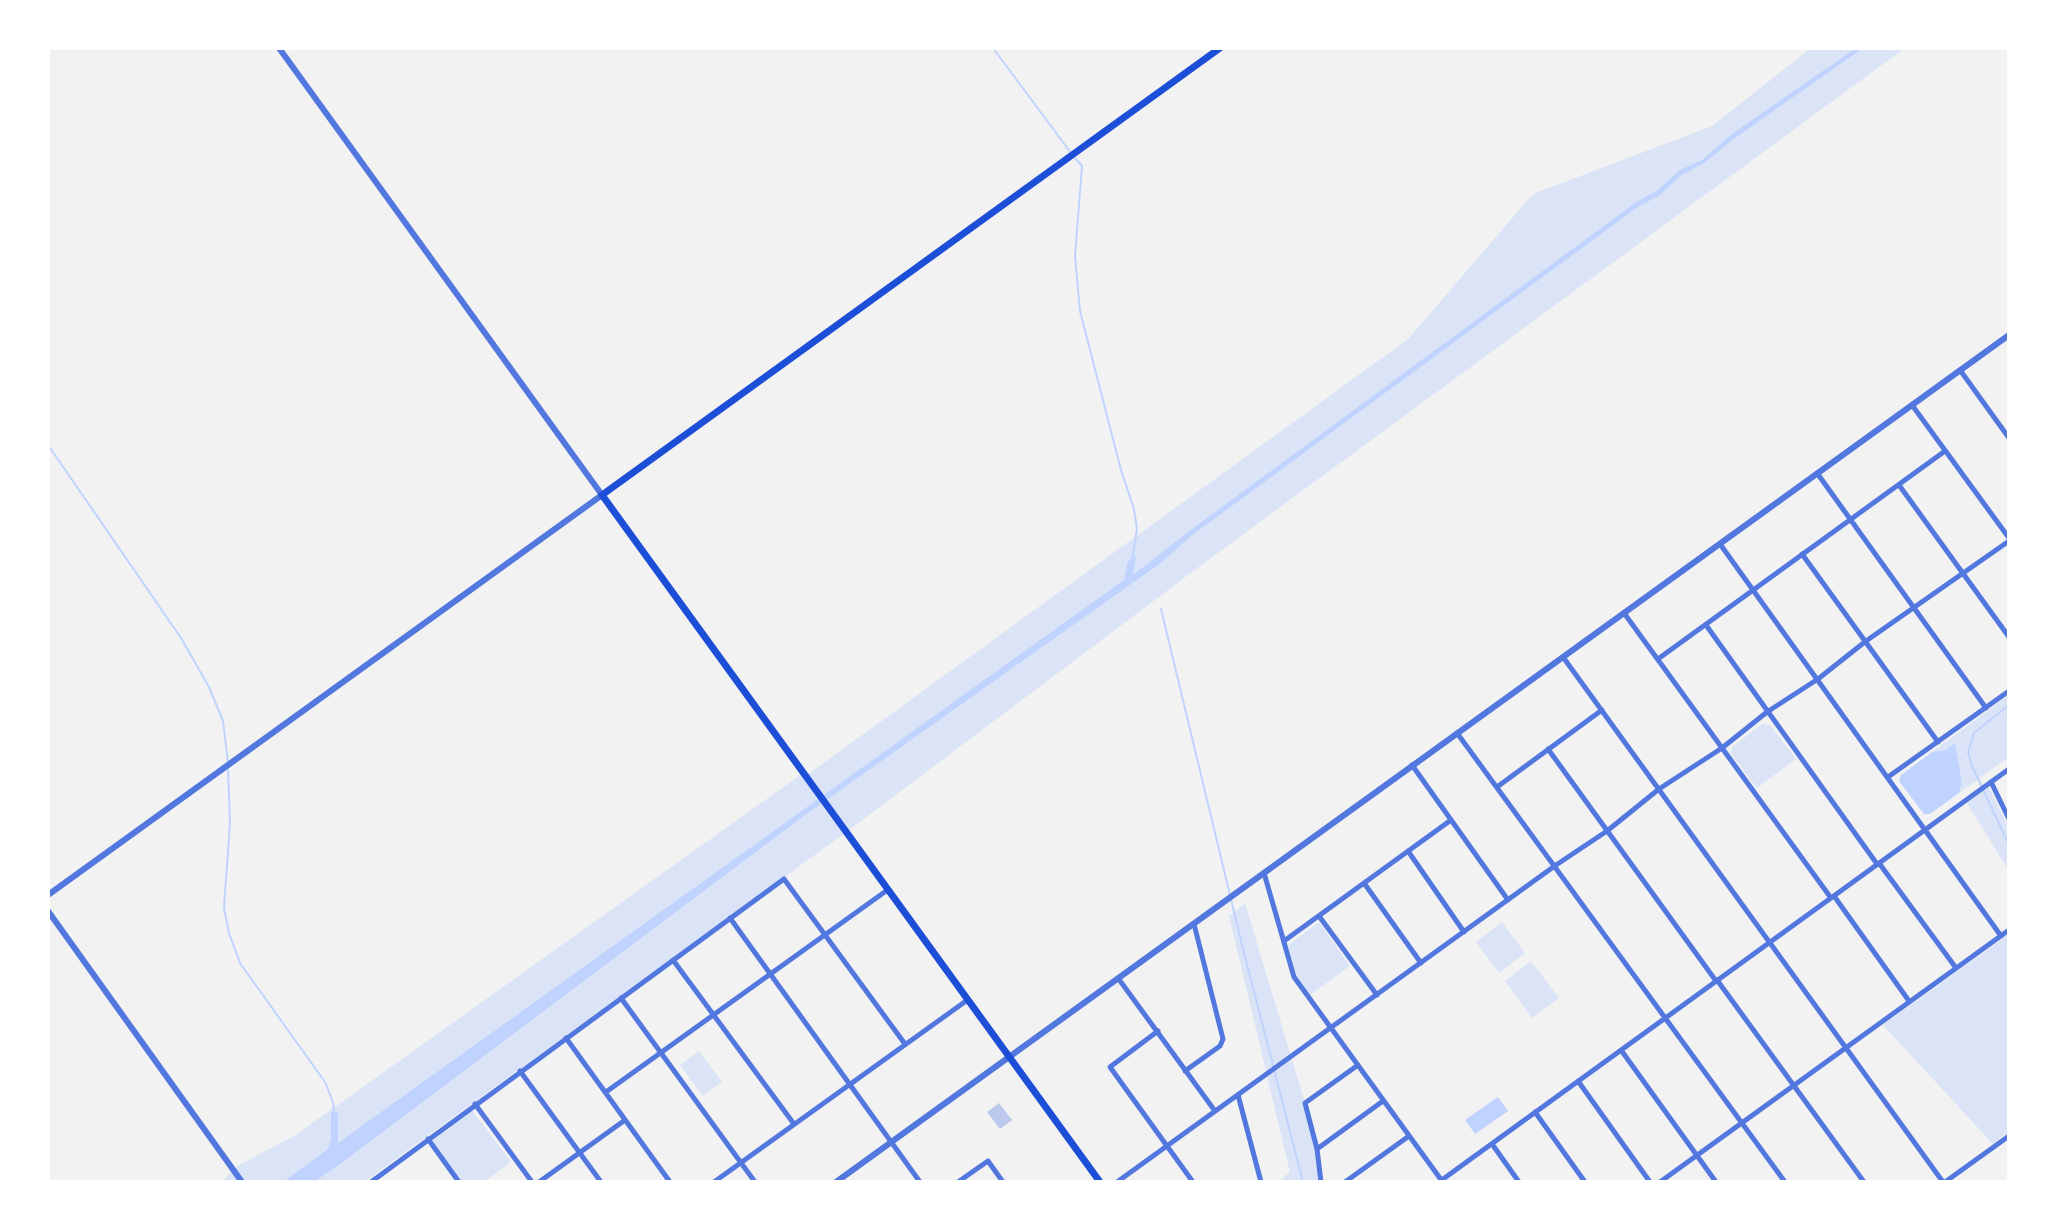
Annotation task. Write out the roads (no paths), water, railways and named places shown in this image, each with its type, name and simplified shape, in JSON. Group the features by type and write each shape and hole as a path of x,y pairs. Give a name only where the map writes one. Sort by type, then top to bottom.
{"main road":[{"path":"1100,1182 886,891 602,495 1220,48"}],"street":[{"path":"48,895 602,495 279,48"},
{"path":"836,1182 2009,335"},
{"path":"1960,370 2009,438"},
{"path":"1117,1182 2009,539 1912,405"},
{"path":"1658,659 1945,451"},
{"path":"1817,473 1986,708"},
{"path":"1899,485 2009,637"},
{"path":"1720,544 2001,936"},
{"path":"1802,554 1938,742"},
{"path":"1624,613 1909,1001"},
{"path":"1706,625 1956,968"},
{"path":"1563,657 1944,1182 2009,1136"},
{"path":"1888,777 2009,691"},
{"path":"1497,787 1602,710"},
{"path":"1457,733 1785,1182"},
{"path":"1548,749 1864,1182"},
{"path":"1412,765 1508,900"},
{"path":"1264,873 1294,977 1441,1181 2009,769"},
{"path":"1988,784 2009,819"},
{"path":"1284,941 1451,820"},
{"path":"1408,851 1464,932"},
{"path":"371,1182 784,879 905,1044"},
{"path":"1364,883 1421,963"},
{"path":"606,1092 886,891"},
{"path":"48,911 242,1182"},
{"path":"1319,916 1377,995"},
{"path":"730,918 920,1182"},
{"path":"1185,1071 1220,1046 1223,1039 1194,924"},
{"path":"1660,1182 2009,930"},
{"path":"673,960 794,1124"},
{"path":"1118,978 1215,1111"},
{"path":"621,998 755,1182"},
{"path":"714,1182 966,1001"},
{"path":"1158,1031 1110,1067 1193,1182"},
{"path":"566,1038 670,1182"},
{"path":"1621,1050 1716,1182"},
{"path":"1321,1182 1317,1149 1305,1103 1358,1065"},
{"path":"520,1071 601,1182"},
{"path":"1578,1081 1650,1182"},
{"path":"1238,1095 1261,1182"},
{"path":"1317,1149 1383,1101"},
{"path":"475,1104 532,1182"},
{"path":"1535,1112 1585,1182"},
{"path":"539,1182 625,1120"},
{"path":"1345,1182 1409,1136"},
{"path":"428,1139 459,1182"},
{"path":"1492,1144 1519,1182"},
{"path":"958,1182 988,1161 1003,1182"},
{"path":"382,1174 388,1182"}],"water":[{"path":"1856,48 1863,48 1704,163 1680,176 1659,196 1639,206 1191,536 1162,562 801,818 344,1161 314,1182 283,1182 328,1149 331,1112 338,1113 338,1143 1124,580 1128,561 1136,556 1133,575 1635,203 1658,190 1680,170 1702,160 1732,134"},
{"path":"1955,743 1962,782 1959,793 1930,814 1924,814 1899,781 1901,775 1932,752 1946,750"},
{"path":"1498,1097 1508,1111 1475,1134 1465,1120"}],"waterway":[{"path":"993,48 1071,153"},
{"path":"1075,158 1082,166 1075,256 1080,311 1134,509 1137,529 1132,560"},
{"path":"48,445 181,638 209,687 223,721 228,763"},
{"path":"1161,609 1303,1182"},
{"path":"2009,705 1974,733 1968,752 2009,845"},
{"path":"228,769 230,823 224,908 229,933 240,963 325,1082 333,1102 334,1115"}]}
